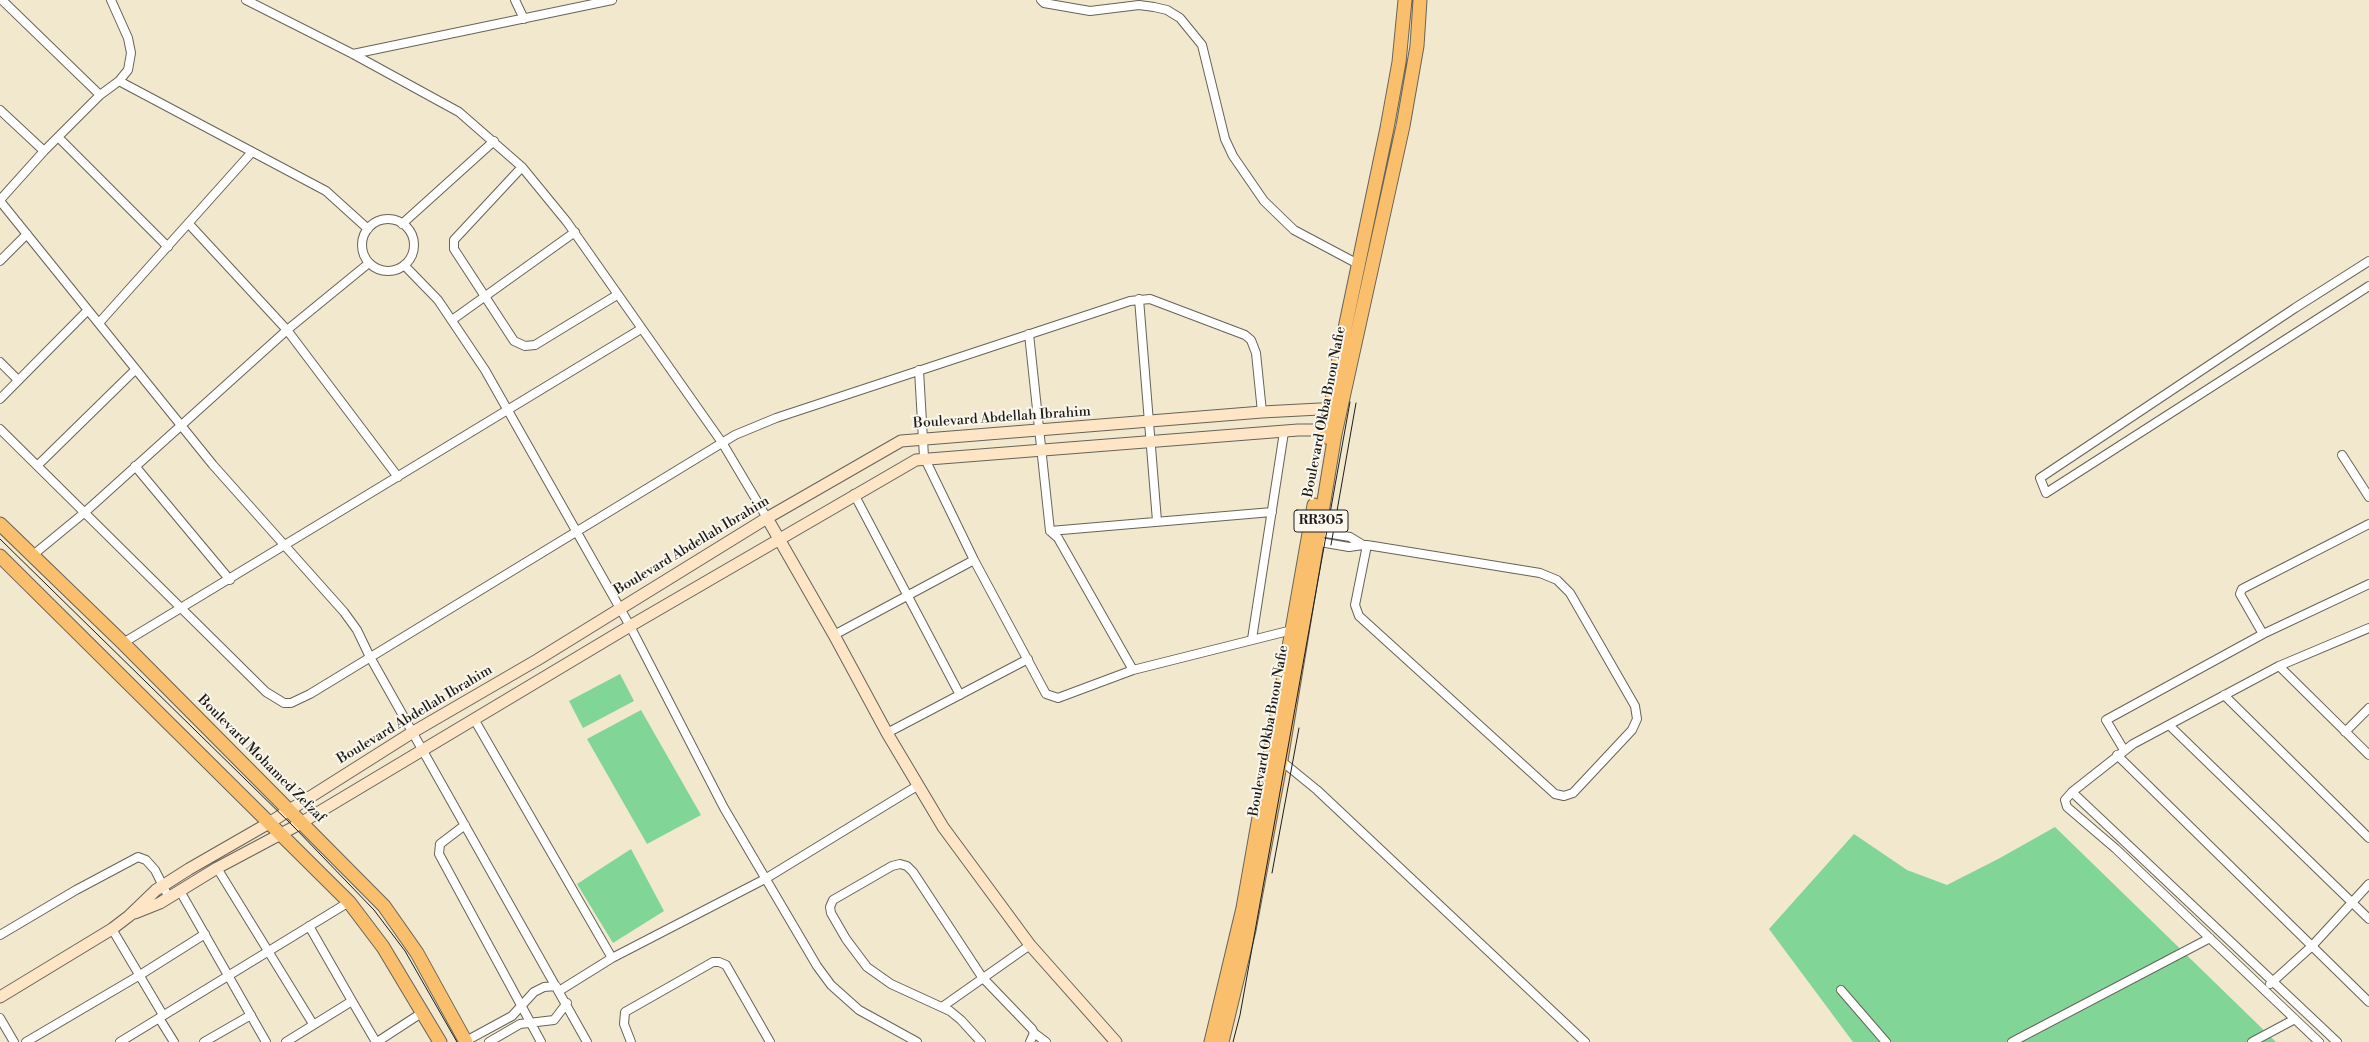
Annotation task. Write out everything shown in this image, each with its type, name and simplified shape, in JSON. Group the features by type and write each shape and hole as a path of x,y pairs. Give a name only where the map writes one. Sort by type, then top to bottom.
{"main road":[{"name":"Boulevard Okba Bnou Nafie","path":"1336,408 1340,352 1389,121 1398,62 1404,0"},
{"name":"Boulevard Okba Bnou Nafie","path":"1222,1042 1248,930 1281,760 1314,536 1331,433 1403,126 1417,46 1420,0"},
{"name":"Boulevard Mohamed Zefzaf","path":"0,524 123,643 301,822 361,880 394,919 426,969 466,1042"},
{"name":"Boulevard Okba Bnou Nafie","path":"1211,1042 1242,908 1292,630 1314,536"},
{"path":"0,556 269,823 278,834 349,902 383,947 440,1042"}],"street":[{"path":"111,0 128,38 131,53 128,70 119,81 100,95 59,138 44,151 0,200 135,370 180,424 344,612 357,630 370,657 567,1003 587,1042"},
{"path":"246,0 353,54 458,112 494,141 522,167 575,232 617,295 723,444 780,538 886,733 917,786 971,868 1030,945 1116,1042"},
{"path":"515,0 524,19"},
{"path":"353,54 524,19 578,3 612,0"},
{"path":"1041,0 1044,3 1090,11 1140,6 1154,7 1167,10 1180,18 1202,45 1225,139 1233,156 1264,201 1294,230 1358,264"},
{"path":"6,1 100,95"},
{"path":"119,81 326,191 368,228"},
{"path":"0,110 44,151"},
{"path":"59,138 168,247"},
{"path":"402,224 494,141"},
{"path":"98,323 189,224 252,152"},
{"path":"522,167 454,240 454,249 486,295 514,341 525,346 535,345 617,295"},
{"path":"390,220 402,224 410,233 414,244 412,256 404,265 396,270 386,271 376,269 369,263 364,255 362,246 368,228 378,221 390,220"},
{"path":"189,224 287,330 398,477"},
{"path":"452,320 575,232"},
{"path":"0,261 27,234"},
{"path":"2369,261 2295,308 2040,478 2046,492 2369,286"},
{"path":"33,555 84,513 180,424 287,330 369,263"},
{"path":"404,265 438,300 485,370 630,626 721,802 817,966 831,985 871,1018 916,1042"},
{"path":"1139,299 1150,422 1150,442 1158,521"},
{"path":"0,429 266,692 284,703 298,701 723,444 735,435 776,418 1139,299 1150,299 1245,335 1251,340 1256,353 1262,412"},
{"path":"0,399 87,311"},
{"path":"123,643 230,580 641,329"},
{"path":"1029,334 1050,531 1058,538 1133,670"},
{"path":"0,362 18,380"},
{"path":"38,465 135,370"},
{"path":"919,370 924,458 974,560 1046,694 1058,698 1133,670 1292,630"},
{"name":"Boulevard Abdellah Ibrahim","path":"0,997 112,929 129,916 163,885 269,823 413,732 537,660 767,518 901,441 922,438 1150,422 1262,412 1336,408"},
{"path":"1252,639 1284,432"},
{"name":"Boulevard Abdellah Ibrahim","path":"129,916 169,898 217,868 301,822 630,626 911,462 924,458 1284,432 1331,433"},
{"path":"2342,455 2369,497"},
{"path":"135,466 230,580"},
{"path":"854,494 960,695"},
{"path":"1050,531 1272,512"},
{"path":"2263,634 2240,594 2242,588 2369,524"},
{"path":"1314,536 1349,547 1365,545 1540,573 1557,580 1570,593 1635,706 1637,719 1632,730 1573,793 1564,796 1555,794 1359,616 1355,605 1365,545"},
{"path":"834,635 974,560"},
{"path":"2369,584 2263,634 2106,720 2121,753 2369,1002"},
{"path":"2319,1042 2210,938 2067,807 2065,800 2072,792 2121,753 2169,725 2279,666 2369,628"},
{"path":"886,733 1028,659"},
{"path":"2279,666 2369,756"},
{"path":"2224,695 2369,838"},
{"path":"2345,732 2369,708"},
{"path":"474,719 612,958"},
{"path":"2169,725 2369,919"},
{"path":"1270,752 1317,790 1585,1042"},
{"path":"466,1042 508,1018 521,1008 534,992 544,988 558,988 612,958 765,879 917,786"},
{"path":"2072,792 2337,1042"},
{"path":"465,825 440,844 439,854 521,1008 541,1042"},
{"path":"0,935 135,857 142,858 148,862 163,885 169,898"},
{"path":"981,1042 961,1020 942,1007 891,984 867,967 846,939 831,913 831,903 836,897 892,866 900,864 907,866 913,872 982,977 1034,1033 1046,1042"},
{"path":"217,868 313,1024"},
{"path":"2265,990 2312,946 2369,884"},
{"path":"180,891 266,1042"},
{"path":"120,1042 349,902"},
{"path":"310,926 377,1042 423,1012"},
{"path":"112,929 140,975 174,1042"},
{"path":"26,1042 140,975 205,934"},
{"path":"2012,1042 2210,938"},
{"path":"942,1007 982,977 1030,945"},
{"path":"631,1042 624,1024 625,1012 712,962 719,962 726,965 770,1042"},
{"path":"1841,990 1886,1042"},
{"path":"286,1042 352,1001"},
{"path":"489,1042 516,1026 554,1020 567,1003"},
{"path":"204,1042 251,1015"},
{"path":"0,1018 14,1042"},
{"path":"2252,1042 2295,1019"},
{"path":"1030,1042 1034,1033"}],"green space":[{"path":"620,674 634,701 583,728 569,701"},
{"path":"641,710 701,815 647,844 587,739"},
{"path":"2055,827 2276,1042 1853,1042 1769,929 1854,834 1907,870 1947,885 2000,858"},
{"path":"631,849 664,911 613,943 577,884"}],"tram line":[{"path":"1233,1042 1240,1015 1350,402"},
{"path":"1331,545 1356,403"},
{"path":"0,539 294,827 374,910 405,951 457,1042"},
{"path":"1272,873 1299,728"}]}
